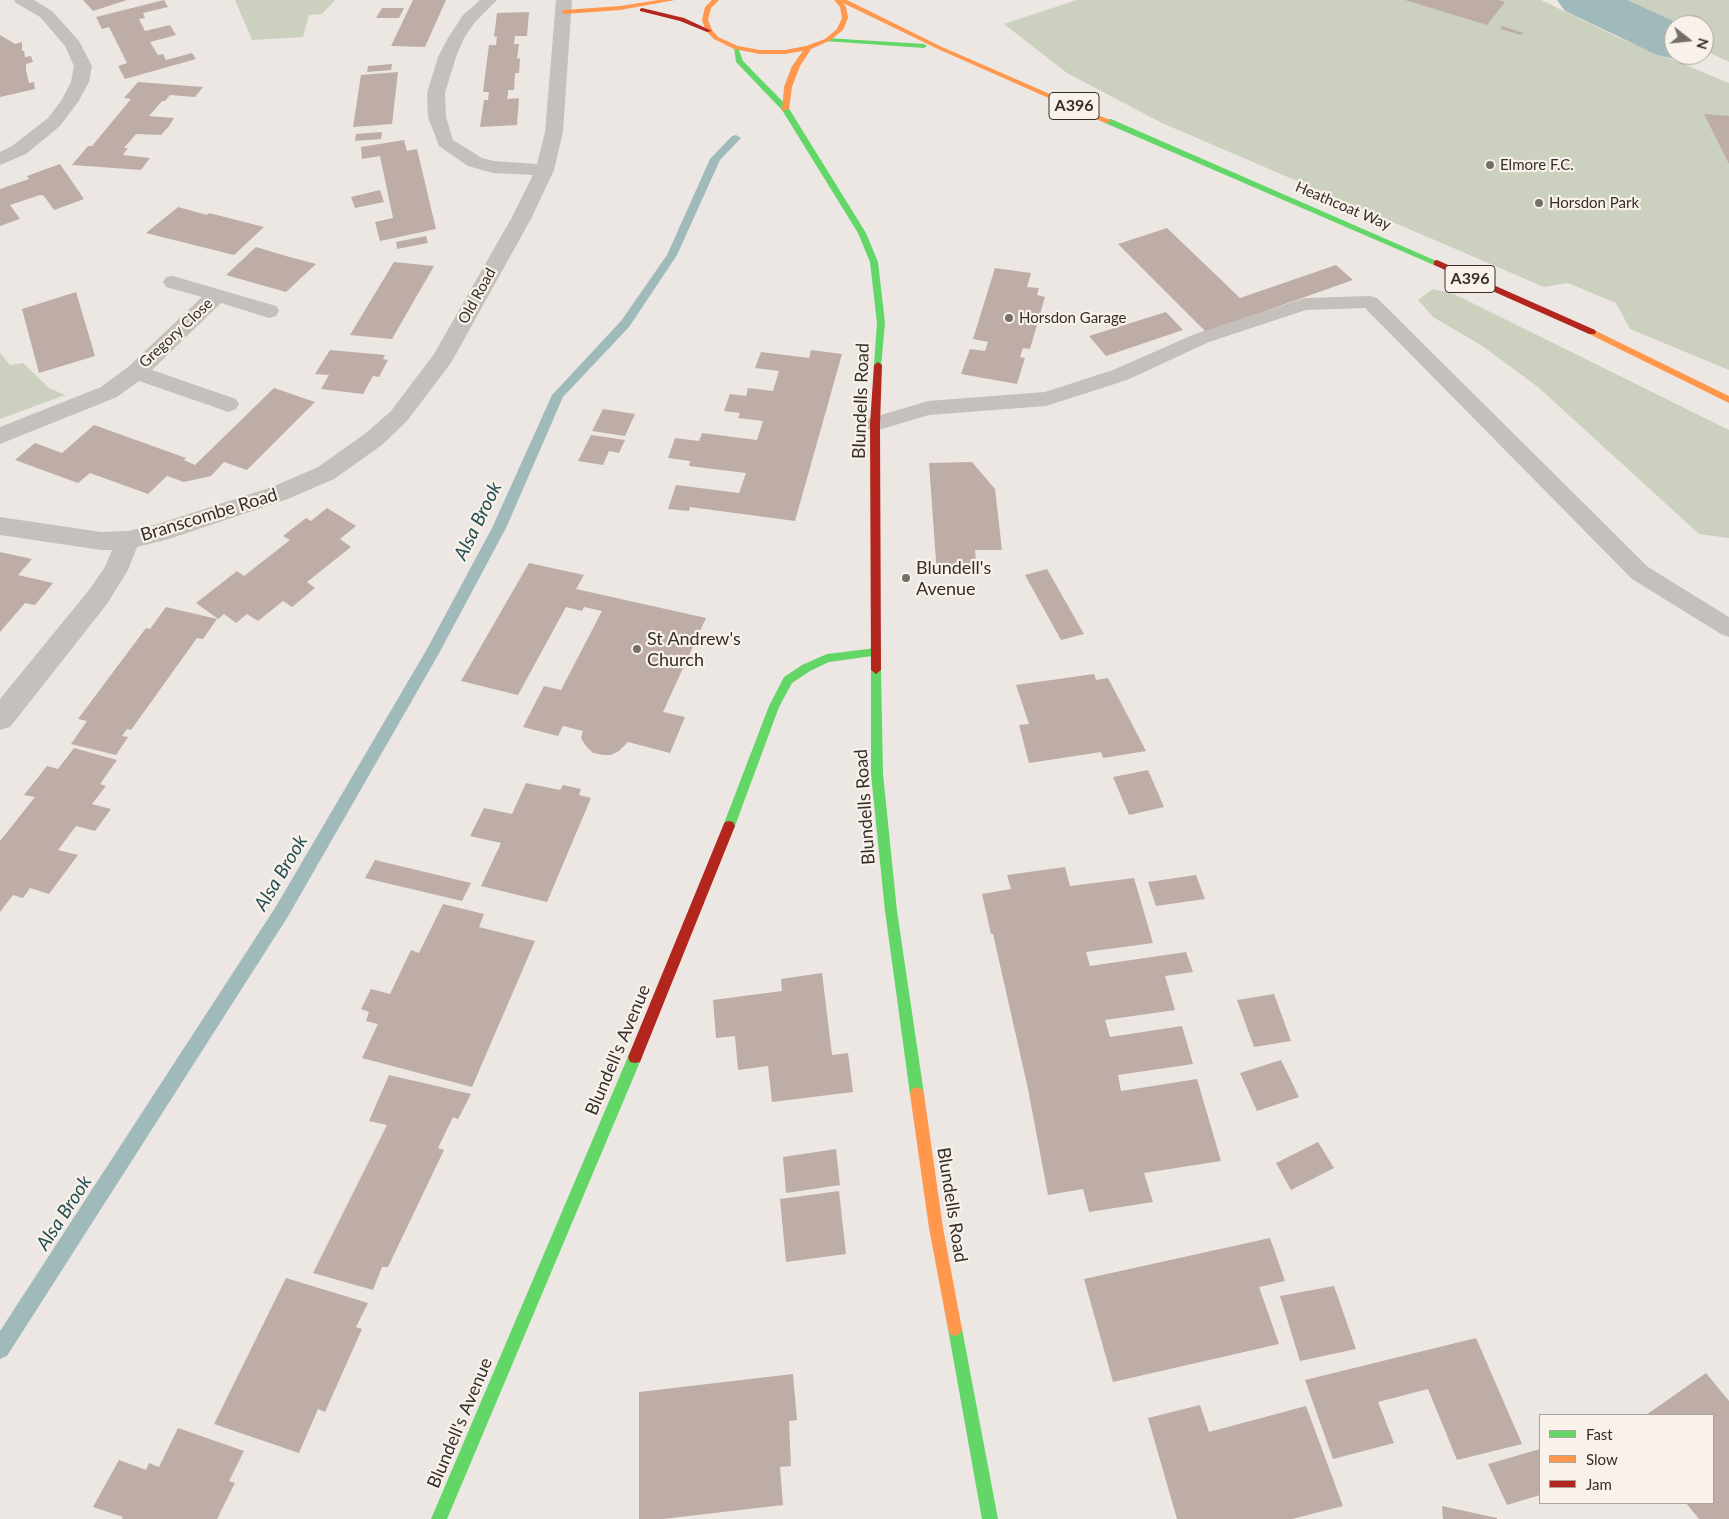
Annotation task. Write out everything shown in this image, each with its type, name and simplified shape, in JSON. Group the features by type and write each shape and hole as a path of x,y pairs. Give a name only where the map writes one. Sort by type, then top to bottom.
{"street":[{"path":"0,160 19,150 54,122 69,102 80,82 83,66 73,45 59,28 46,14 22,0"},
{"path":"489,0 469,20 447,57 436,93 437,117 445,142 475,162 493,167 545,170"},
{"path":"620,8 672,0"},
{"path":"709,32 705,20 708,7 716,0"},
{"name":"A396","path":"709,32 716,38 736,48 760,52 785,52 808,48 827,40 840,30 845,18 843,7 837,0"},
{"name":"Heathcoat Way","path":"842,0 940,48 1392,243 1611,341 1729,400"},
{"path":"564,6 653,11 675,17 709,32"},
{"name":"Old Road","path":"399,416 443,358 522,217 545,170 554,132 564,6"},
{"name":"Heathcoat Way","path":"827,40 940,48"},
{"name":"Blundells Road","path":"736,48 740,62 785,109 862,233 874,262 881,323 875,424 877,774 891,911 936,1228 990,1519"},
{"path":"785,109 788,87 796,66 808,48"},
{"name":"Gregory Close","path":"174,282 269,311"},
{"name":"Gregory Close","path":"0,436 109,392 136,372 218,295"},
{"name":"Gregory Close","path":"136,372 228,404"},
{"name":"Branscombe Road","path":"0,719 98,597 116,570 128,540 160,534 212,517 280,493 326,474 374,439 399,416"},
{"path":"0,526 101,542 128,540"},
{"name":"Blundell's Avenue","path":"439,1519 650,1022 718,855 774,706 788,680 806,668 827,658 876,652"}],"lane":[{"path":"875,424 928,408 1046,399 1120,375 1202,338 1305,304 1370,302 1640,573 1729,628"}],"green space":[{"path":"235,0 335,0 322,14 309,15 303,37 252,40"},
{"name":"Horsdon Park","path":"1077,0 1541,0 1617,37 1664,56 1664,65 1685,65 1729,83 1729,370 1630,329 1616,303 1568,283 1544,287 1162,123 1067,73 1004,24"},
{"path":"1599,0 1729,0 1729,62 1714,55 1714,15 1664,15 1664,31"},
{"path":"1433,289 1454,294 1729,430 1729,538 1699,534 1538,387 1481,345 1433,317 1418,300"},
{"path":"0,353 10,365 23,363 49,388 65,395 0,419"}],"building":[{"path":"83,0 127,0 93,11"},
{"path":"164,0 168,7 143,13 145,18 139,19 145,31 170,25 176,35 150,42 158,55 163,54 166,60 192,53 196,59 125,79 118,66 127,63 109,27 102,29 96,17"},
{"path":"413,0 446,0 425,47 391,46"},
{"path":"1405,0 1499,0 1505,2 1487,25"},
{"path":"382,8 404,8 399,18 376,18"},
{"path":"529,12 527,36 515,36 514,44 519,44 517,59 520,58 519,73 515,73 514,90 508,90 507,99 519,98 517,125 480,127 484,100 488,100 489,92 483,92 489,45 496,45 497,36 494,37 497,13"},
{"path":"1502,26 1523,33 1521,35 1500,29"},
{"path":"0,35 15,44 22,42 22,51 24,51 25,57 31,56 33,62 26,64 26,70 29,83 34,82 35,89 0,97"},
{"path":"392,64 391,70 367,72 368,66"},
{"path":"398,72 392,124 353,127 361,75"},
{"path":"138,82 203,87 195,97 170,95 165,101 162,101 149,116 174,118 169,126 161,135 136,134 124,148 128,148 123,155 150,158 141,170 72,165 88,146 92,146 131,99 124,98"},
{"path":"1704,114 1729,116 1729,164"},
{"path":"382,132 381,139 355,141 356,134"},
{"path":"404,140 407,151 417,149 436,229 380,241 375,222 393,218 380,156 362,159 361,147"},
{"path":"60,164 84,199 54,210 44,196 40,195 10,205 20,219 0,226 0,189 29,179 27,176"},
{"path":"380,190 384,202 355,208 351,197"},
{"path":"178,207 264,227 234,255 146,233"},
{"path":"1167,228 1240,298 1336,265 1353,280 1206,332 1118,244"},
{"path":"426,236 428,243 397,249 396,242"},
{"path":"256,247 316,264 286,292 226,275"},
{"path":"394,262 434,266 392,339 350,335"},
{"name":"Horsdon Garage","path":"995,268 1031,273 1027,287 1039,288 1037,295 1045,297 1030,349 1023,348 1020,357 1025,358 1017,384 961,374 970,349 985,351 988,342 973,339"},
{"path":"76,292 95,356 39,373 22,309"},
{"path":"1166,312 1183,330 1106,356 1089,336"},
{"path":"330,350 385,355 383,359 388,360 379,377 373,376 363,394 321,389 329,375 315,374"},
{"path":"811,350 842,354 795,521 690,507 689,511 668,509 676,485 739,493 746,473 689,466 690,461 668,458 675,438 699,441 702,433 757,440 763,421 738,418 740,413 724,411 730,394 746,396 748,388 773,391 779,371 755,368 761,352 809,358"},
{"path":"274,388 315,402 247,470 224,462 211,476 184,482 167,476 148,494 90,473 78,483 15,460 35,443 62,453 94,425 186,458 184,460 195,465"},
{"path":"603,409 635,414 625,436 592,431"},
{"path":"591,435 625,440 619,453 609,451 603,465 578,461"},
{"path":"972,462 995,489 1002,550 975,550 977,574 937,575 929,463"},
{"path":"327,508 356,526 340,539 351,547 307,582 315,588 292,607 283,601 258,621 247,614 236,623 224,614 218,619 196,603 237,571 244,576 290,540 283,536 306,518 311,521"},
{"path":"0,552 32,559 18,575 53,583 35,605 25,603 0,632"},
{"name":"St Andrew's Church","path":"529,563 584,575 576,589 706,618 663,712 685,717 670,753 628,742 619,751 611,755 603,755 593,753 586,746 581,738 583,731 563,726 558,736 523,727 544,686 561,690 602,611 584,607 582,611 566,607 518,695 461,681"},
{"path":"1047,569 1084,634 1061,640 1025,575"},
{"path":"166,607 217,619 203,639 197,638 131,730 127,729 122,736 128,737 116,755 71,744 87,721 78,719 146,628 150,629"},
{"path":"1094,674 1096,680 1108,678 1146,751 1103,758 1101,752 1029,763 1019,725 1029,724 1016,685"},
{"path":"74,748 117,760 100,784 106,786 92,804 111,809 95,831 76,826 58,850 78,855 49,894 30,888 23,898 13,895 0,912 0,841 35,797 24,795 47,766 58,769"},
{"path":"1148,770 1164,807 1129,815 1113,777"},
{"path":"526,783 560,790 563,785 581,789 579,795 591,798 547,902 481,886 501,843 470,836 484,808 512,814"},
{"path":"375,860 471,883 462,901 365,878"},
{"path":"1065,867 1070,886 1134,878 1153,943 1086,952 1090,966 1186,952 1193,972 1165,976 1175,1010 1105,1020 1110,1037 1182,1026 1193,1064 1118,1075 1121,1091 1197,1079 1221,1161 1144,1173 1153,1202 1089,1212 1083,1189 1048,1195 1028,1089 993,934 991,934 982,894 1011,889 1007,875"},
{"path":"1196,875 1205,899 1156,906 1148,882"},
{"path":"443,904 484,914 479,927 535,941 472,1087 362,1058 378,1024 366,1021 369,1012 361,1009 371,989 390,994 411,950 419,953"},
{"path":"822,973 832,1055 848,1053 853,1092 772,1102 768,1066 738,1070 735,1036 716,1038 713,1000 782,991 781,979"},
{"path":"1274,994 1291,1041 1254,1047 1237,1000"},
{"path":"1281,1060 1299,1097 1257,1111 1240,1073"},
{"path":"389,1075 471,1094 458,1119 453,1117 438,1148 444,1150 388,1267 382,1267 373,1290 313,1273 387,1125 369,1121"},
{"path":"1318,1142 1334,1168 1291,1190 1276,1163"},
{"path":"836,1149 840,1185 786,1193 783,1157"},
{"path":"839,1191 846,1254 786,1262 780,1199"},
{"path":"1270,1238 1285,1281 1259,1287 1279,1344 1113,1382 1084,1279"},
{"path":"286,1278 368,1303 356,1327 362,1329 325,1412 318,1409 299,1453 214,1424"},
{"path":"1334,1286 1356,1349 1300,1361 1280,1296"},
{"path":"1476,1338 1522,1444 1457,1460 1428,1389 1378,1402 1394,1443 1333,1459 1305,1380"},
{"path":"1706,1373 1729,1401 1729,1519 1699,1519 1687,1504 1714,1504 1714,1414 1647,1414"},
{"path":"793,1374 797,1420 789,1421 791,1466 780,1467 783,1505 663,1519 639,1519 639,1392"},
{"path":"1200,1405 1209,1432 1306,1406 1343,1506 1292,1519 1177,1519 1148,1418"},
{"path":"178,1428 244,1451 229,1481 235,1483 217,1519 122,1519 123,1517 93,1507 119,1460 146,1470 149,1463 159,1467"},
{"path":"1539,1449 1539,1495 1507,1505 1488,1464"},
{"path":"1442,1506 1497,1518 1497,1519 1443,1519"}],"waterway":[{"path":"1584,0 1664,37"},
{"name":"Alsa Brook","path":"0,1349 281,913 432,653 499,528 558,395 625,324 672,255 715,159 736,138"}],"traffic: fast":[{"path":"827,40 924,46"},
{"path":"736,48 740,62 785,109 862,233 874,262 881,323 878,365"},
{"path":"1108,121 1437,263"},
{"path":"729,826 774,706 788,680 806,668 827,658 876,652"},
{"path":"876,670 877,774 891,911 917,1094"},
{"path":"439,1519 635,1057"},
{"path":"955,1329 990,1519"}],"traffic: slow":[{"path":"564,12 620,8 672,0"},
{"path":"716,0 708,7 705,20 709,31 716,38 736,48 760,52 785,52 808,48 827,40 840,30 845,18 843,7 837,0"},
{"path":"842,0 940,48 1108,121"},
{"path":"785,109 788,87 796,66 808,48"},
{"path":"1592,332 1729,400"},
{"path":"917,1094 936,1228 955,1329"}],"traffic: jam":[{"path":"642,10 682,19 709,31"},
{"path":"1437,263 1592,332"},
{"path":"876,670 875,424 878,365"},
{"path":"635,1057 729,826"}],"place":[{"name":"Elmore F.C.","path":"1490,165"},
{"name":"Horsdon Park","path":"1539,203"},
{"name":"Horsdon Garage","path":"1009,318"},
{"name":"Blundell's Avenue","path":"906,578"},
{"name":"St Andrew's Church","path":"637,649"}]}
